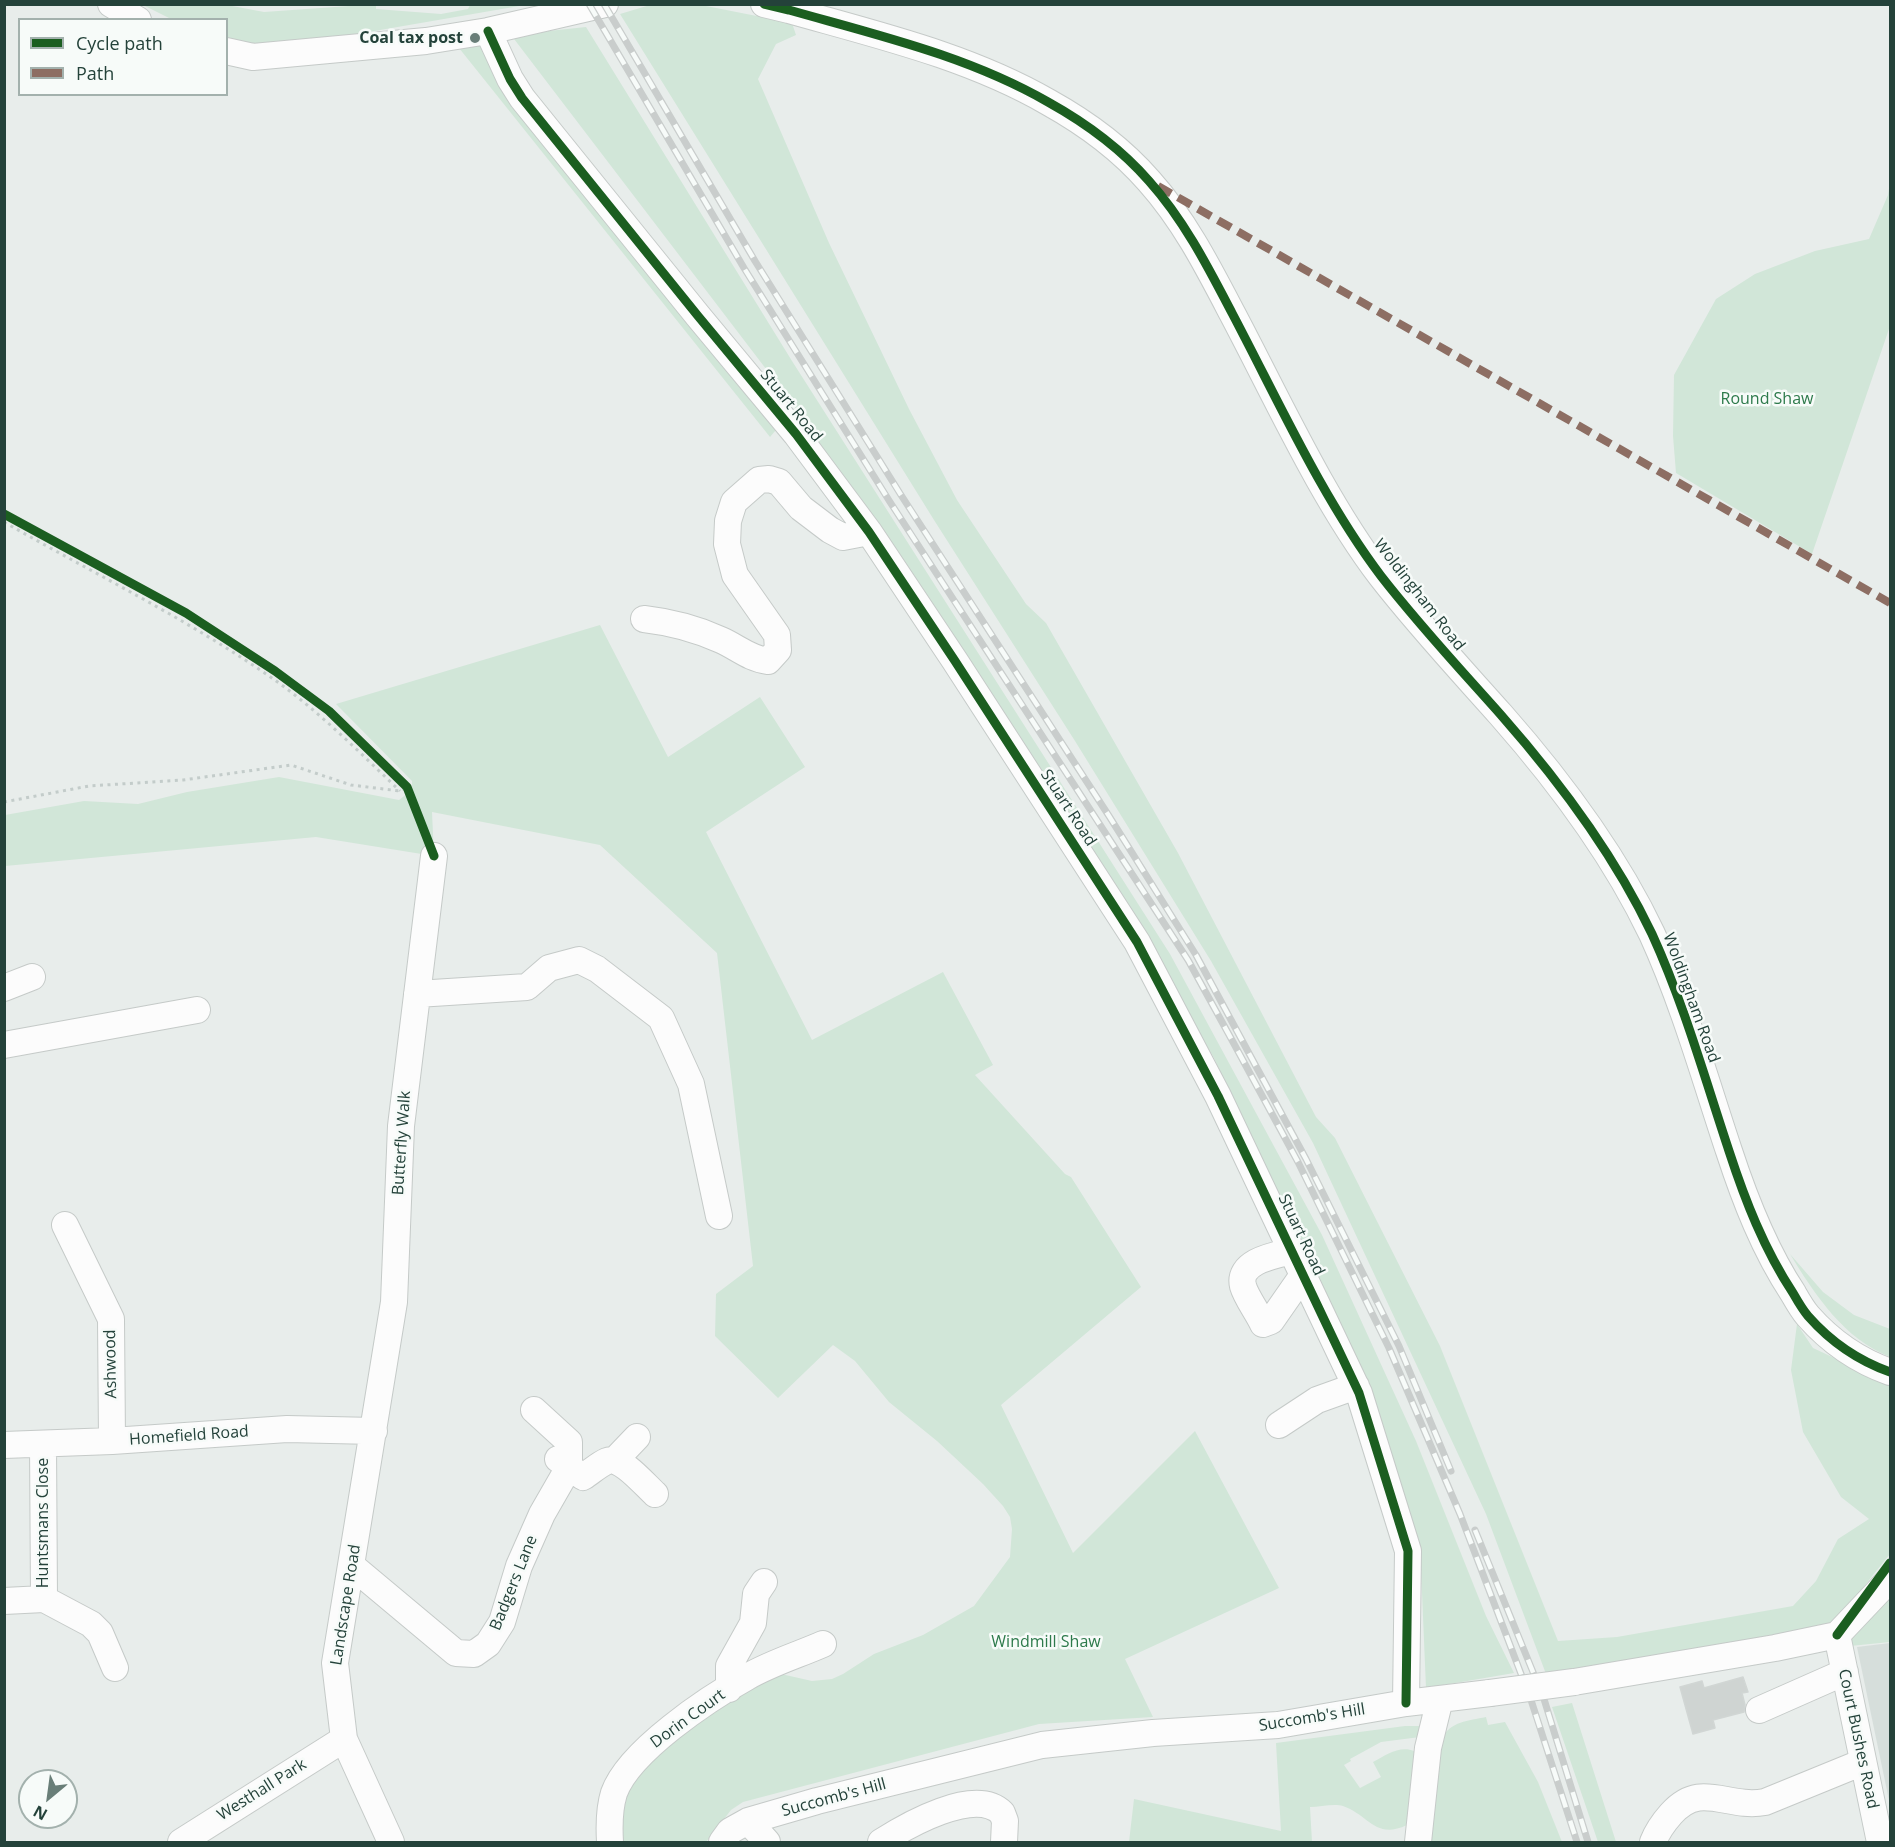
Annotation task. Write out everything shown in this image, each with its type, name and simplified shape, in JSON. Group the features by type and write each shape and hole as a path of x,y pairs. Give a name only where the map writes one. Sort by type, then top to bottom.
{"street":[{"path":"111,4 135,18"},
{"path":"228,51 254,57 426,41 488,31 605,4"},
{"name":"Woldingham Road","path":"764,4 945,55 1018,86 1051,103 1083,124 1149,181 1208,266 1331,501 1379,574 1436,644 1505,719 1567,795 1615,865 1652,934 1669,976 1742,1192 1782,1276 1807,1315 1843,1348 1874,1366 1890,1371"},
{"name":"Stuart Road","path":"488,31 522,98 796,434 869,532 956,661 1137,942 1218,1096 1356,1386 1408,1551 1406,1703"},
{"path":"644,619 669,622 722,640 758,660 768,661 778,650 777,635 735,575 727,544 728,521 734,502 759,480 769,479 779,482 801,508 843,537 869,532"},
{"name":"Butterfly Walk","path":"374,1431 394,1302 401,1126 434,856"},
{"path":"417,994 527,987 549,968 579,960 597,969 661,1018 691,1084 719,1216"},
{"path":"4,988 32,977"},
{"path":"4,1045 197,1010"},
{"name":"Ashwood","path":"66,1225 111,1319 112,1441"},
{"path":"1292,1251 1257,1260 1244,1274 1243,1285 1263,1324 1271,1322 1303,1275"},
{"path":"1279,1425 1317,1400 1356,1386"},
{"path":"534,1410 569,1442 570,1468 615,1460 624,1465 655,1494"},
{"name":"Homefield Road","path":"4,1445 112,1441 287,1429 374,1431"},
{"name":"Landscape Road","path":"374,1431 335,1663 344,1739 391,1842"},
{"path":"615,1460 637,1437"},
{"name":"Huntsmans Close","path":"4,1601 44,1599 43,1444"},
{"name":"Badgers Lane","path":"352,1566 456,1653 474,1654 488,1644 502,1622 519,1566 542,1514 570,1468"},
{"path":"1837,1635 1890,1579"},
{"path":"729,1689 729,1666 753,1623 753,1602 764,1582"},
{"path":"44,1599 91,1624 100,1633 115,1668"},
{"name":"Succomb's Hill","path":"722,1842 730,1831 748,1821 818,1801 1042,1745 1153,1733 1278,1725 1406,1703 1574,1682 1775,1648 1837,1635"},
{"name":"Court Bushes Road","path":"1837,1635 1880,1842"},
{"name":"Dorin Court","path":"610,1842 609,1817 615,1791 629,1765 679,1723 749,1676 823,1644"},
{"path":"1759,1710 1845,1672"},
{"path":"1418,1842 1428,1748 1440,1699"},
{"name":"Westhall Park","path":"181,1842 344,1739"},
{"path":"1653,1842 1656,1833 1669,1816 1682,1802 1691,1798 1701,1797 1752,1804 1765,1802 1863,1762"},
{"path":"881,1842 944,1809 982,1805 998,1809 1002,1814 1005,1821 1004,1842"},
{"path":"748,1821 767,1842"}],"path":[{"path":"4,522 182,620 270,676 322,717 400,791"},
{"path":"4,802 89,786 183,780 291,765 351,785 400,791 407,787"}],"shaded area":[{"path":"1890,1643 1890,1805 1857,1647"}],"green space":[{"path":"376,4 376,9 441,14 468,9 470,5 525,5 357,34 264,46 228,37 228,18 169,18 143,5 227,5 264,12"},
{"path":"650,5 701,5 792,23 796,35 776,44 758,79 829,243 909,409 957,500 1026,604 1046,623 1178,853 1316,1117 1335,1138 1440,1346 1558,1641 1617,1637 1793,1606 1816,1581 1838,1539 1869,1519 1841,1497 1803,1432 1791,1370 1797,1324 1813,1348 1890,1384 1890,1554 1832,1626 1546,1674 1486,1514 1313,1143 1211,961 620,14"},
{"path":"586,27 792,361 1170,954 1322,1235 1416,1441 1486,1616 1514,1673 1426,1688 1420,1545 1367,1385 1214,1058 1086,845 792,403 511,35"},
{"path":"493,36 654,256 781,424 770,437 459,48"},
{"name":"Round Shaw","path":"1890,182 1890,326 1812,554 1676,473 1673,436 1674,375 1716,299 1755,274 1815,251 1869,239 1888,195"},
{"name":"Windmill Shaw","path":"600,625 668,757 760,697 805,767 706,832 812,1040 943,972 993,1065 975,1075 1065,1174 1071,1177 1141,1287 1001,1405 1073,1553 1195,1431 1279,1588 1125,1659 1153,1717 1039,1724 743,1802 731,1810 706,1842 616,1842 617,1811 632,1776 759,1669 812,1681 832,1679 874,1654 923,1635 974,1606 1010,1557 1012,1529 1010,1517 1003,1506 937,1441 889,1402 855,1361 833,1345 778,1398 715,1336 716,1294 753,1266 717,953 600,845 432,812 434,856 316,837 5,866 5,815 84,801 138,804 187,792 279,777 399,800 412,790 412,781 336,704"},
{"path":"1790,1254 1823,1292 1854,1315 1890,1329 1890,1357 1858,1339 1832,1314 1820,1300"},
{"path":"1890,1596 1890,1642 1850,1646 1849,1635"},
{"path":"1572,1703 1616,1842 1598,1842 1552,1707"},
{"path":"1486,1717 1488,1725 1505,1722 1538,1782 1562,1842 1430,1842 1441,1739 1455,1725"},
{"path":"1420,1726 1420,1737 1381,1742 1350,1759 1351,1761 1344,1765 1360,1788 1381,1777 1373,1762 1398,1750 1414,1751 1416,1759 1407,1825 1387,1830 1373,1825 1352,1810 1339,1805 1331,1805 1310,1807 1312,1842 1129,1842 1134,1799 1281,1831 1276,1743"}],"building":[{"path":"1743,1677 1748,1692 1742,1693 1744,1712 1713,1720 1715,1728 1693,1734 1680,1687 1702,1681 1704,1688"}],"railway":[{"path":"589,4 744,268 890,502 1188,960 1298,1162 1389,1348 1460,1514 1531,1700 1577,1842"},
{"path":"604,4 755,261 901,495 1109,816 1196,955 1306,1159 1399,1346 1451,1471"},
{"path":"1475,1530 1544,1699 1588,1842"}],"marked path":[{"path":"1158,186 1890,603"}],"cycle path":[{"path":"764,4 922,48 1018,86 1062,110 1102,137 1127,158 1162,196 1204,261 1320,481 1360,546 1410,612 1544,766 1621,875 1664,960 1756,1224 1773,1259 1800,1304 1808,1316 1835,1342 1856,1356 1890,1372"},
{"path":"488,31 510,79 522,98 796,434 869,532 1137,942 1218,1096 1359,1393 1408,1551 1406,1703"},
{"path":"4,514 186,613 275,671 329,711 407,787 434,856"},
{"path":"1837,1635 1890,1563"}],"place":[{"name":"Coal tax post","path":"475,38"}]}
